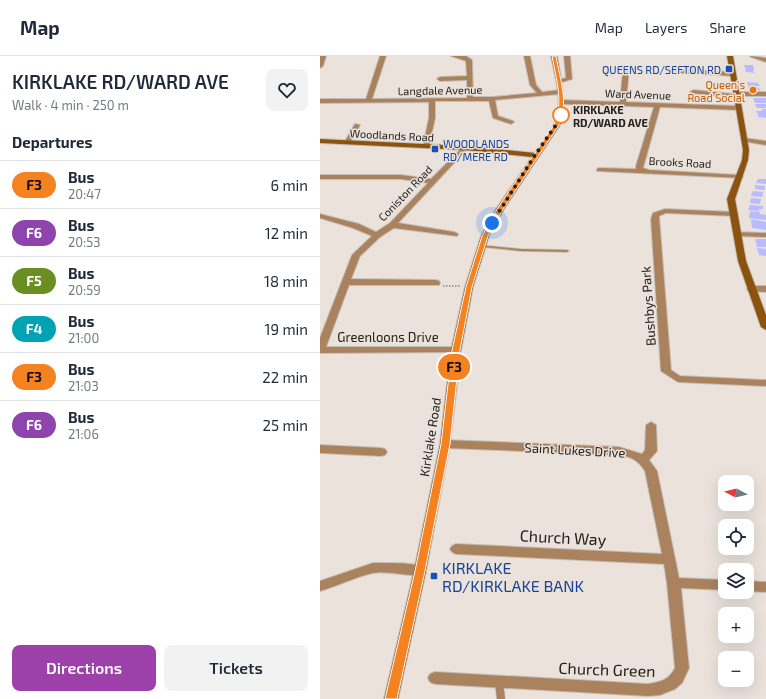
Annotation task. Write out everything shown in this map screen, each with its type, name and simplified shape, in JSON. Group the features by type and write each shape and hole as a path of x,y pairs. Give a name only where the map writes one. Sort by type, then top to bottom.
{"street":[{"path":"320,66 323,56"},
{"path":"368,101 383,56"},
{"path":"454,56 464,57 469,60 470,100"},
{"path":"527,56 533,85 540,93"},
{"name":"Kirklake Road","path":"391,699 420,571 445,444 456,350 469,287 485,236 500,209 556,125 561,115 562,102 554,56"},
{"path":"558,81 569,79 567,56"},
{"path":"730,56 744,140 745,160 731,199 742,261 766,327"},
{"path":"752,56 766,60"},
{"path":"623,104 624,69 634,69"},
{"path":"669,71 733,74"},
{"path":"440,78 470,78"},
{"name":"Langdale Avenue","path":"320,101 470,100 560,92"},
{"path":"693,92 736,95 766,94"},
{"path":"492,99 496,117 511,122"},
{"path":"426,146 432,126 432,101"},
{"name":"Ward Avenue","path":"562,102 738,108"},
{"name":"Brooks Road","path":"658,105 639,166 643,171 739,177"},
{"path":"347,143 357,125"},
{"path":"744,140 766,143"},
{"name":"Woodlands Road","path":"320,141 465,148 535,155"},
{"name":"Coniston Road","path":"377,235 392,225 432,181 465,148"},
{"path":"599,170 643,171"},
{"path":"320,177 400,177 432,181"},
{"name":"Bushbys Park","path":"734,214 665,212 656,215 654,219 666,370 678,379 766,383"},
{"path":"320,216 356,226 377,235"},
{"path":"392,225 454,234"},
{"path":"737,234 766,235"},
{"name":"Greenloons Drive","path":"377,235 356,255 346,282 324,326 320,350 456,350"},
{"path":"346,282 436,284"},
{"path":"751,289 766,289"},
{"path":"644,459 652,451 651,425"},
{"name":"Saint Lukes Drive","path":"445,444 619,451 633,454 644,459 651,471 674,583"},
{"path":"320,449 381,452"},
{"name":"Church Way","path":"456,549 669,559"},
{"path":"320,586 373,568 400,568 420,571"},
{"path":"674,583 718,586"},
{"name":"Church Green","path":"435,678 648,690 665,688 678,679 682,668 674,583"},
{"path":"754,586 766,587"}],"lane":[{"path":"482,246 521,250 568,251"},
{"path":"499,682 501,699"}],"path":[{"path":"436,284 469,287"}],"building":[{"path":"744,65 753,65 753,71 755,73 746,72 745,69 747,68 745,68"},
{"path":"747,82 758,83 760,86 748,86"},
{"path":"748,87 757,87 761,90 750,91"},
{"path":"753,98 766,98 766,103 755,103"},
{"path":"755,104 766,104 766,108 757,108"},
{"path":"762,109 766,109 766,118 758,117 756,111 762,111"},
{"path":"758,179 766,179 766,184 756,183"},
{"path":"755,185 765,186 765,190 755,189"},
{"path":"753,191 763,192 762,197 751,196"},
{"path":"751,198 761,199 760,204 750,203"},
{"path":"750,205 763,206 763,209 759,209 759,211 748,210"},
{"path":"750,211 760,212 760,214 766,215 766,220 749,218"},
{"path":"751,219 766,222 766,230 752,228"},
{"path":"755,239 766,239 766,247 757,247"},
{"path":"757,248 766,249 766,256 759,255"}],"bus line":[{"name":"F3","path":"391,699 420,571 445,444 456,350 469,287 485,236 500,209 556,125 561,115 562,102 554,56"}],"place":[{"name":"QUEENS RD/SEFTON RD","path":"729,69"},
{"name":"Queen's Road Social","path":"753,90"},
{"name":"KIRKLAKE RD/WARD AVE","path":"561,115"},
{"name":"WOODLANDS RD/MERE RD","path":"435,149"},
{"name":"KIRKLAKE RD/KIRKLAKE BANK","path":"434,576"}],"route":[{"path":"492,223 561,115"}]}
